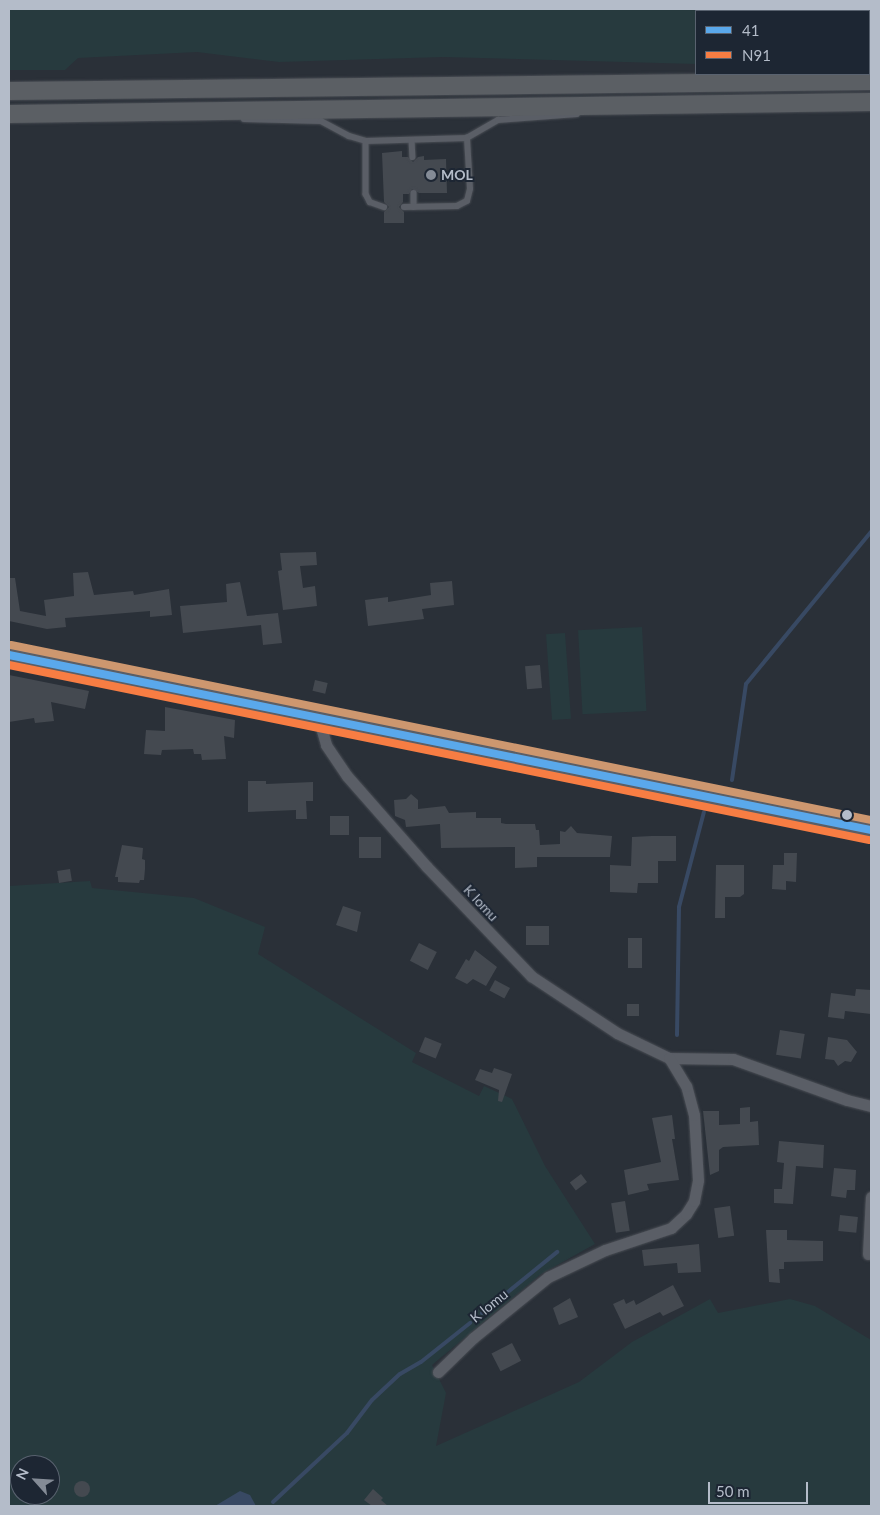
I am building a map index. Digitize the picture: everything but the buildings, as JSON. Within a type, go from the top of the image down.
[{"type":"highway","points":[[9,91],[871,80]]},
{"type":"highway","points":[[9,114],[871,102]]},
{"type":"street","points":[[9,655],[319,720],[871,830]]},
{"type":"street","name":"K lomu","points":[[319,720],[326,745],[347,776],[510,957],[531,976],[617,1033],[669,1058],[733,1059],[847,1100],[871,1106]]},
{"type":"street","name":"K lomu","points":[[438,1372],[473,1338],[548,1277],[605,1250],[671,1228],[686,1214],[694,1201],[698,1180],[694,1115],[686,1086],[669,1058]]},
{"type":"street","points":[[868,1254],[871,1197]]},
{"type":"lane","points":[[155,112],[264,120],[321,121],[349,136],[366,140],[412,140],[467,138],[492,123],[508,118],[557,117],[636,105]]},
{"type":"lane","points":[[404,207],[457,206],[467,201],[470,189],[467,138]]},
{"type":"lane","points":[[366,140],[366,194],[370,202],[384,207]]},
{"type":"lane","points":[[412,140],[413,157]]},
{"type":"lane","points":[[414,193],[414,207]]},
{"type":"green space","points":[[9,9],[871,9],[871,54],[870,10],[695,10],[695,64],[443,57],[279,62],[197,52],[78,58],[65,70],[9,70]]},
{"type":"green space","points":[[642,627],[646,711],[582,714],[578,630]]},
{"type":"green space","points":[[565,633],[571,719],[552,720],[546,634]]},
{"type":"green space","points":[[90,881],[92,888],[194,898],[265,927],[258,954],[416,1053],[412,1062],[479,1096],[484,1086],[512,1099],[545,1166],[595,1244],[541,1274],[432,1365],[446,1393],[436,1446],[579,1382],[632,1342],[710,1299],[718,1313],[790,1299],[815,1306],[871,1340],[871,1506],[9,1506],[9,886]]},
{"type":"water","points":[[240,1491],[250,1495],[256,1506],[215,1506]]},
{"type":"waterway","points":[[732,780],[746,684],[871,532]]},
{"type":"waterway","points":[[677,1035],[679,907],[704,812]]},
{"type":"waterway","points":[[482,1313],[557,1252]]},
{"type":"waterway","points":[[273,1502],[347,1433],[372,1400],[400,1374],[421,1362],[470,1323]]},
{"type":"transit line","points":[[11,645],[871,820]]},
{"type":"transit line","name":"41","points":[[9,655],[871,830]]},
{"type":"transit line","name":"N91","points":[[9,665],[869,840]]},
{"type":"place","name":"MOL","points":[[431,175]]}]
